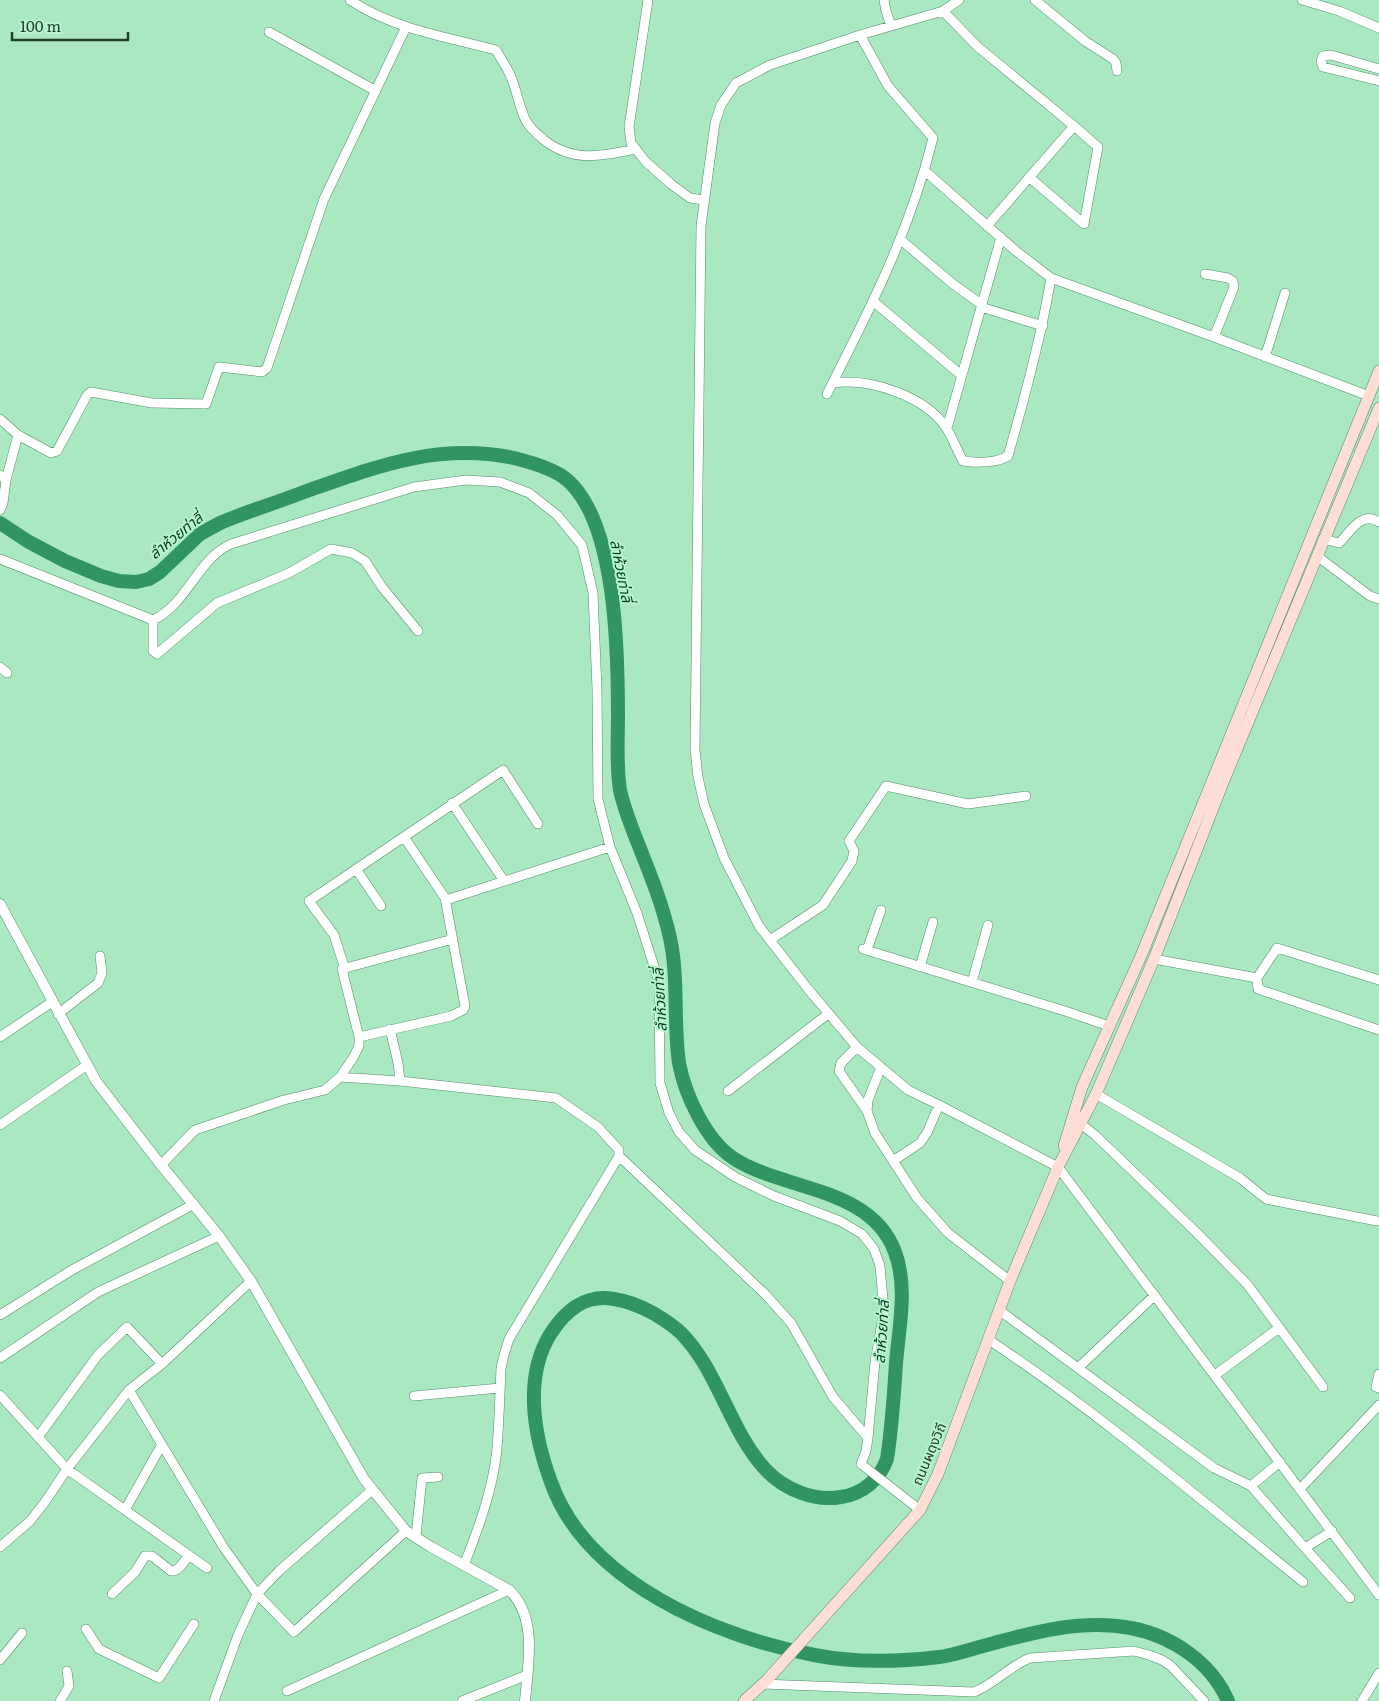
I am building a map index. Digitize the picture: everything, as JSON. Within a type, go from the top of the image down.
[{"type":"main road","points":[[1058,1167],[1082,1088],[1141,956],[1379,372]]},
{"type":"main road","points":[[1058,1167],[1096,1094],[1154,959],[1224,780],[1379,408]]},
{"type":"main road","name":"ถนนผดุงวิถี","points":[[744,1701],[764,1682],[824,1616],[916,1506],[947,1454],[1010,1281],[1058,1167]]},
{"type":"street","points":[[350,0],[406,27],[496,50],[511,76],[526,122],[538,136],[553,147],[567,154],[580,156],[609,155],[636,149]]},
{"type":"street","points":[[648,0],[630,127],[630,142],[646,162],[671,184],[690,198],[704,200]]},
{"type":"street","points":[[884,0],[891,26]]},
{"type":"street","points":[[959,0],[943,11],[860,35],[770,65],[736,83],[721,105],[715,123],[701,226],[695,750],[704,804],[724,858],[759,926],[828,1014],[857,1047],[908,1090],[1058,1167],[1379,1594]]},
{"type":"street","points":[[1035,0],[1085,41],[1114,58],[1117,71]]},
{"type":"street","points":[[1302,0],[1339,11],[1379,28]]},
{"type":"street","points":[[943,11],[978,46],[1098,147],[1084,224],[1029,177]]},
{"type":"street","points":[[0,419],[18,435],[51,453],[57,451],[87,395],[91,392],[152,402],[206,404],[219,367],[262,372],[267,368],[324,199],[406,27]]},
{"type":"street","points":[[269,32],[376,91]]},
{"type":"street","points":[[827,394],[874,302],[901,240],[925,171],[933,138],[888,86],[860,35]]},
{"type":"street","points":[[1379,69],[1331,55],[1323,56],[1321,61],[1323,67],[1379,81]]},
{"type":"street","points":[[987,226],[1074,126]]},
{"type":"street","points":[[925,171],[987,226],[1051,278],[1369,396]]},
{"type":"street","points":[[946,428],[1001,237]]},
{"type":"street","points":[[901,240],[981,305],[1043,326]]},
{"type":"street","points":[[1205,274],[1228,278],[1233,281],[1234,287],[1214,337]]},
{"type":"street","points":[[833,383],[876,385],[906,395],[933,413],[946,428],[963,461],[1003,459],[1008,456],[1043,326],[1051,278]]},
{"type":"street","points":[[1265,356],[1285,293]]},
{"type":"street","points":[[874,302],[961,375]]},
{"type":"street","points":[[2,507],[3,477],[18,435]]},
{"type":"street","points":[[0,560],[154,620],[175,604],[220,549],[414,487],[466,480],[500,482],[529,493],[557,515],[582,545],[593,594],[597,689],[598,799],[610,847],[637,913],[659,982],[660,1083],[669,1113],[679,1132],[695,1150],[735,1177],[774,1196],[840,1221],[862,1234],[874,1249],[880,1266],[884,1311],[866,1451],[860,1464],[916,1506]]},
{"type":"street","points":[[1323,539],[1339,543],[1354,525],[1361,521],[1371,519],[1379,522]]},
{"type":"street","points":[[154,620],[153,651],[157,654],[217,603],[290,573],[324,552],[334,549],[352,553],[364,561],[382,587],[418,631]]},
{"type":"street","points":[[1316,556],[1370,596],[1379,600]]},
{"type":"street","points":[[345,969],[334,935],[309,901],[503,770],[538,824]]},
{"type":"street","points":[[770,940],[823,905],[852,861],[854,851],[849,841],[886,786],[968,804],[1026,796]]},
{"type":"street","points":[[452,803],[504,881]]},
{"type":"street","points":[[359,1037],[450,1016],[463,1010],[466,1006],[446,900],[404,837]]},
{"type":"street","points":[[446,900],[610,847]]},
{"type":"street","points":[[356,869],[381,906]]},
{"type":"street","points":[[0,904],[96,1081],[219,1236],[251,1281],[372,1490],[406,1531],[509,1590],[518,1598],[526,1619],[529,1649],[526,1701]]},
{"type":"street","points":[[881,910],[865,950],[1066,1010],[1109,1026]]},
{"type":"street","points":[[920,967],[933,922]]},
{"type":"street","points":[[972,982],[988,925]]},
{"type":"street","points":[[161,1165],[195,1130],[284,1100],[325,1090],[340,1077],[359,1046],[359,1037],[342,969],[453,939]]},
{"type":"street","points":[[1379,980],[1277,948],[1257,978],[1258,989],[1379,1030]]},
{"type":"street","points":[[58,1014],[98,983],[102,973],[100,956]]},
{"type":"street","points":[[1154,959],[1257,978]]},
{"type":"street","points":[[0,1037],[52,1002]]},
{"type":"street","points":[[728,1091],[828,1014]]},
{"type":"street","points":[[390,1029],[400,1081]]},
{"type":"street","points":[[857,1047],[841,1064],[839,1071],[867,1111],[875,1133],[917,1198],[948,1233],[1010,1281]]},
{"type":"street","points":[[0,1124],[87,1065]]},
{"type":"street","points":[[867,1111],[868,1100],[881,1067]]},
{"type":"street","points":[[340,1077],[400,1081],[556,1098],[598,1127],[619,1150],[619,1156],[509,1339],[504,1355],[500,1388],[497,1450],[493,1475],[488,1498],[464,1564]]},
{"type":"street","points":[[1096,1094],[1240,1178],[1266,1199],[1377,1221]]},
{"type":"street","points":[[894,1162],[920,1143],[939,1105]]},
{"type":"street","points":[[1081,1124],[1247,1284],[1323,1388]]},
{"type":"street","points":[[619,1156],[766,1296],[791,1323],[833,1397],[868,1438]]},
{"type":"street","points":[[0,1315],[72,1270],[194,1204]]},
{"type":"street","points":[[0,1358],[98,1292],[219,1236]]},
{"type":"street","points":[[0,1546],[30,1521],[45,1502],[66,1469],[129,1390],[162,1364],[251,1281]]},
{"type":"street","points":[[1078,1368],[1155,1295]]},
{"type":"street","points":[[999,1310],[1214,1468],[1251,1486],[1350,1598]]},
{"type":"street","points":[[38,1437],[98,1355],[127,1327],[162,1364]]},
{"type":"street","points":[[1215,1374],[1279,1328]]},
{"type":"street","points":[[989,1340],[1091,1413],[1303,1582]]},
{"type":"street","points":[[1379,1374],[1376,1387],[1379,1388]]},
{"type":"street","points":[[414,1396],[500,1388]]},
{"type":"street","points":[[129,1390],[224,1548],[257,1594],[294,1632],[406,1531]]},
{"type":"street","points":[[0,1395],[66,1469],[207,1568]]},
{"type":"street","points":[[1300,1489],[1379,1404]]},
{"type":"street","points":[[125,1510],[161,1446]]},
{"type":"street","points":[[1251,1486],[1280,1462]]},
{"type":"street","points":[[416,1536],[422,1478],[438,1477]]},
{"type":"street","points":[[214,1701],[238,1635],[257,1594],[279,1570],[372,1490]]},
{"type":"street","points":[[1305,1548],[1332,1531]]},
{"type":"street","points":[[112,1594],[134,1572],[146,1556],[152,1556],[170,1571],[174,1571],[178,1570],[189,1555]]},
{"type":"street","points":[[287,1691],[509,1590]]},
{"type":"street","points":[[86,1629],[99,1649],[159,1678],[194,1624]]},
{"type":"street","points":[[0,1660],[22,1633]]},
{"type":"street","points":[[764,1682],[974,1692],[987,1686],[1017,1663],[1030,1658],[1134,1651],[1162,1660],[1171,1666],[1204,1701]]},
{"type":"street","points":[[60,1701],[69,1686],[67,1671]]},
{"type":"street","points":[[1362,1701],[1379,1673]]},
{"type":"street","points":[[462,1701],[527,1675]]},
{"type":"waterway","name":"ลำห้วยท่าลี่","points":[[0,523],[29,542],[65,561],[101,576],[119,581],[136,582],[149,579],[160,572],[200,534],[220,523],[381,466],[432,455],[486,454],[526,461],[545,467],[562,476],[580,495],[594,521],[604,552],[611,587],[615,623],[620,790],[628,818],[660,903],[670,938],[673,953],[677,1048],[686,1089],[698,1116],[714,1140],[733,1158],[753,1169],[846,1202],[867,1214],[883,1230],[895,1252],[899,1265],[902,1293],[893,1411],[887,1459],[880,1473],[863,1489],[849,1495],[831,1498],[820,1498],[800,1492],[782,1483],[766,1470],[743,1438],[715,1383],[694,1348],[671,1325],[653,1313],[629,1302],[604,1298],[585,1301],[577,1306],[563,1317],[551,1333],[542,1350],[534,1387],[534,1407],[540,1445],[551,1482],[568,1517],[593,1549],[624,1576],[659,1599],[697,1619],[776,1646],[829,1658],[876,1661],[908,1660],[951,1655],[1058,1628],[1094,1625],[1131,1628],[1161,1637],[1188,1653],[1211,1674],[1221,1687],[1228,1701]]}]
